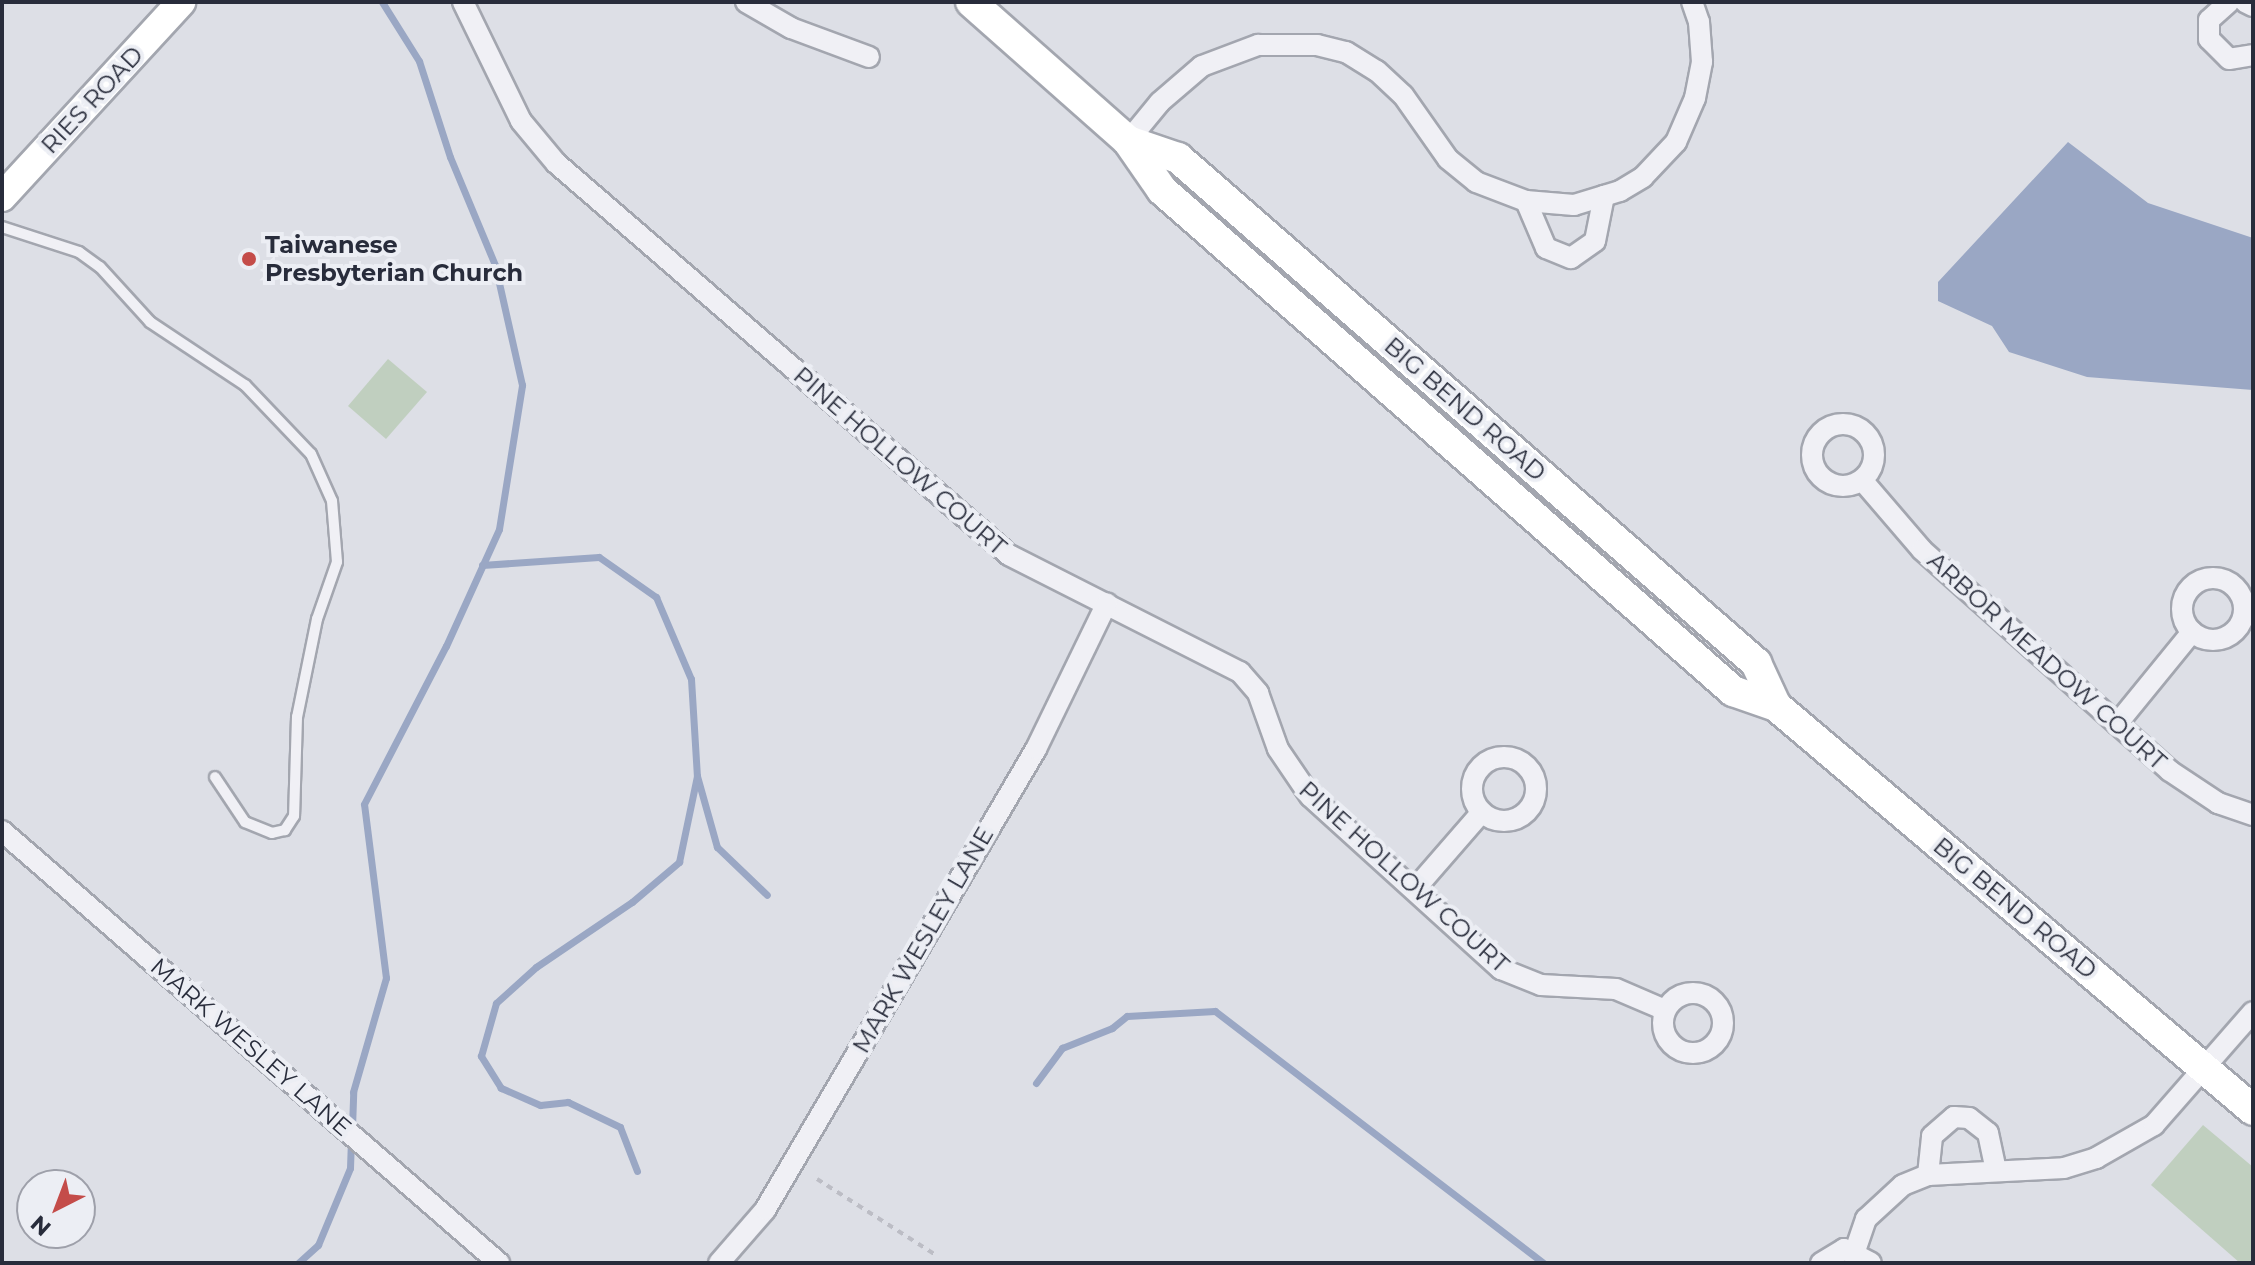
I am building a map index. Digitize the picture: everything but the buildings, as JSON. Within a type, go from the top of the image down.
[{"type":"main road","name":"BIG BEND ROAD","points":[[971,2],[1128,141],[1162,190],[1721,681],[1733,691],[1776,706],[2253,1110]]},
{"type":"street","name":"RIES ROAD","points":[[2,197],[181,2]]},
{"type":"street","name":"PINE HOLLOW COURT","points":[[463,2],[521,121],[556,163],[1009,555],[1240,672],[1258,693],[1278,749],[1310,796],[1519,980],[1616,989],[1665,1010]]},
{"type":"street","points":[[746,2],[769,18],[869,57]]},
{"type":"street","points":[[1128,141],[1174,87],[1202,66],[1258,45],[1317,45],[1346,52],[1377,71],[1403,95],[1448,159],[1476,182],[1526,201],[1574,205],[1604,196],[1643,177],[1676,142],[1695,98],[1702,62],[1699,22],[1692,2]]},
{"type":"street","points":[[2229,2],[2209,20],[2209,39],[2229,59],[2253,55]]},
{"type":"street","points":[[1526,201],[1546,248],[1571,258],[1595,241],[1604,196]]},
{"type":"street","name":"ARBOR MEADOW COURT","points":[[1862,480],[1922,550],[2189,786],[2253,815]]},
{"type":"street","name":"MARK WESLEY LANE","points":[[719,1263],[765,1210],[1060,704],[1107,603]]},
{"type":"street","points":[[2117,724],[2192,632]]},
{"type":"street","points":[[1415,889],[1482,812]]},
{"type":"street","name":"MARK WESLEY LANE","points":[[2,831],[499,1263]]},
{"type":"street","points":[[1821,1263],[1834,1251],[1863,1257],[1866,1219],[1881,1200],[1928,1175],[2064,1168],[2096,1158],[2154,1125],[2253,1012]]},
{"type":"street","points":[[1928,1175],[1932,1136],[1954,1117],[1969,1118],[1988,1133],[1996,1170]]},
{"type":"lane","points":[[2,227],[79,252],[100,267],[150,322],[245,385],[311,454],[332,501],[337,562],[317,619],[297,717],[294,816],[285,830],[272,833],[245,822],[215,777]]},
{"type":"path","points":[[817,1179],[936,1255]]},
{"type":"green space","points":[[388,359],[427,392],[386,439],[348,406]]},
{"type":"green space","points":[[2203,1125],[2253,1167],[2253,1263],[2240,1263],[2151,1185]]},
{"type":"water","points":[[2068,142],[2148,203],[2253,238],[2253,390],[2087,377],[2009,352],[1992,326],[1938,301],[1938,282]]},
{"type":"waterway","points":[[352,1128],[353,1092],[386,978],[364,804],[446,646],[499,529],[522,385],[495,265],[450,157],[419,61],[382,2]]},
{"type":"waterway","points":[[482,565],[599,557],[656,597],[691,679],[697,776],[717,847],[767,895]]},
{"type":"waterway","points":[[637,1171],[620,1127],[568,1102],[540,1105],[501,1088],[481,1056],[496,1003],[536,967],[632,902],[679,862],[697,776]]},
{"type":"waterway","points":[[1036,1083],[1062,1048],[1112,1028],[1127,1016],[1215,1011],[1543,1263]]},
{"type":"waterway","points":[[298,1263],[318,1245],[350,1168],[351,1141]]},
{"type":"place","name":"Taiwanese Presbyterian Church","points":[[249,259]]}]
